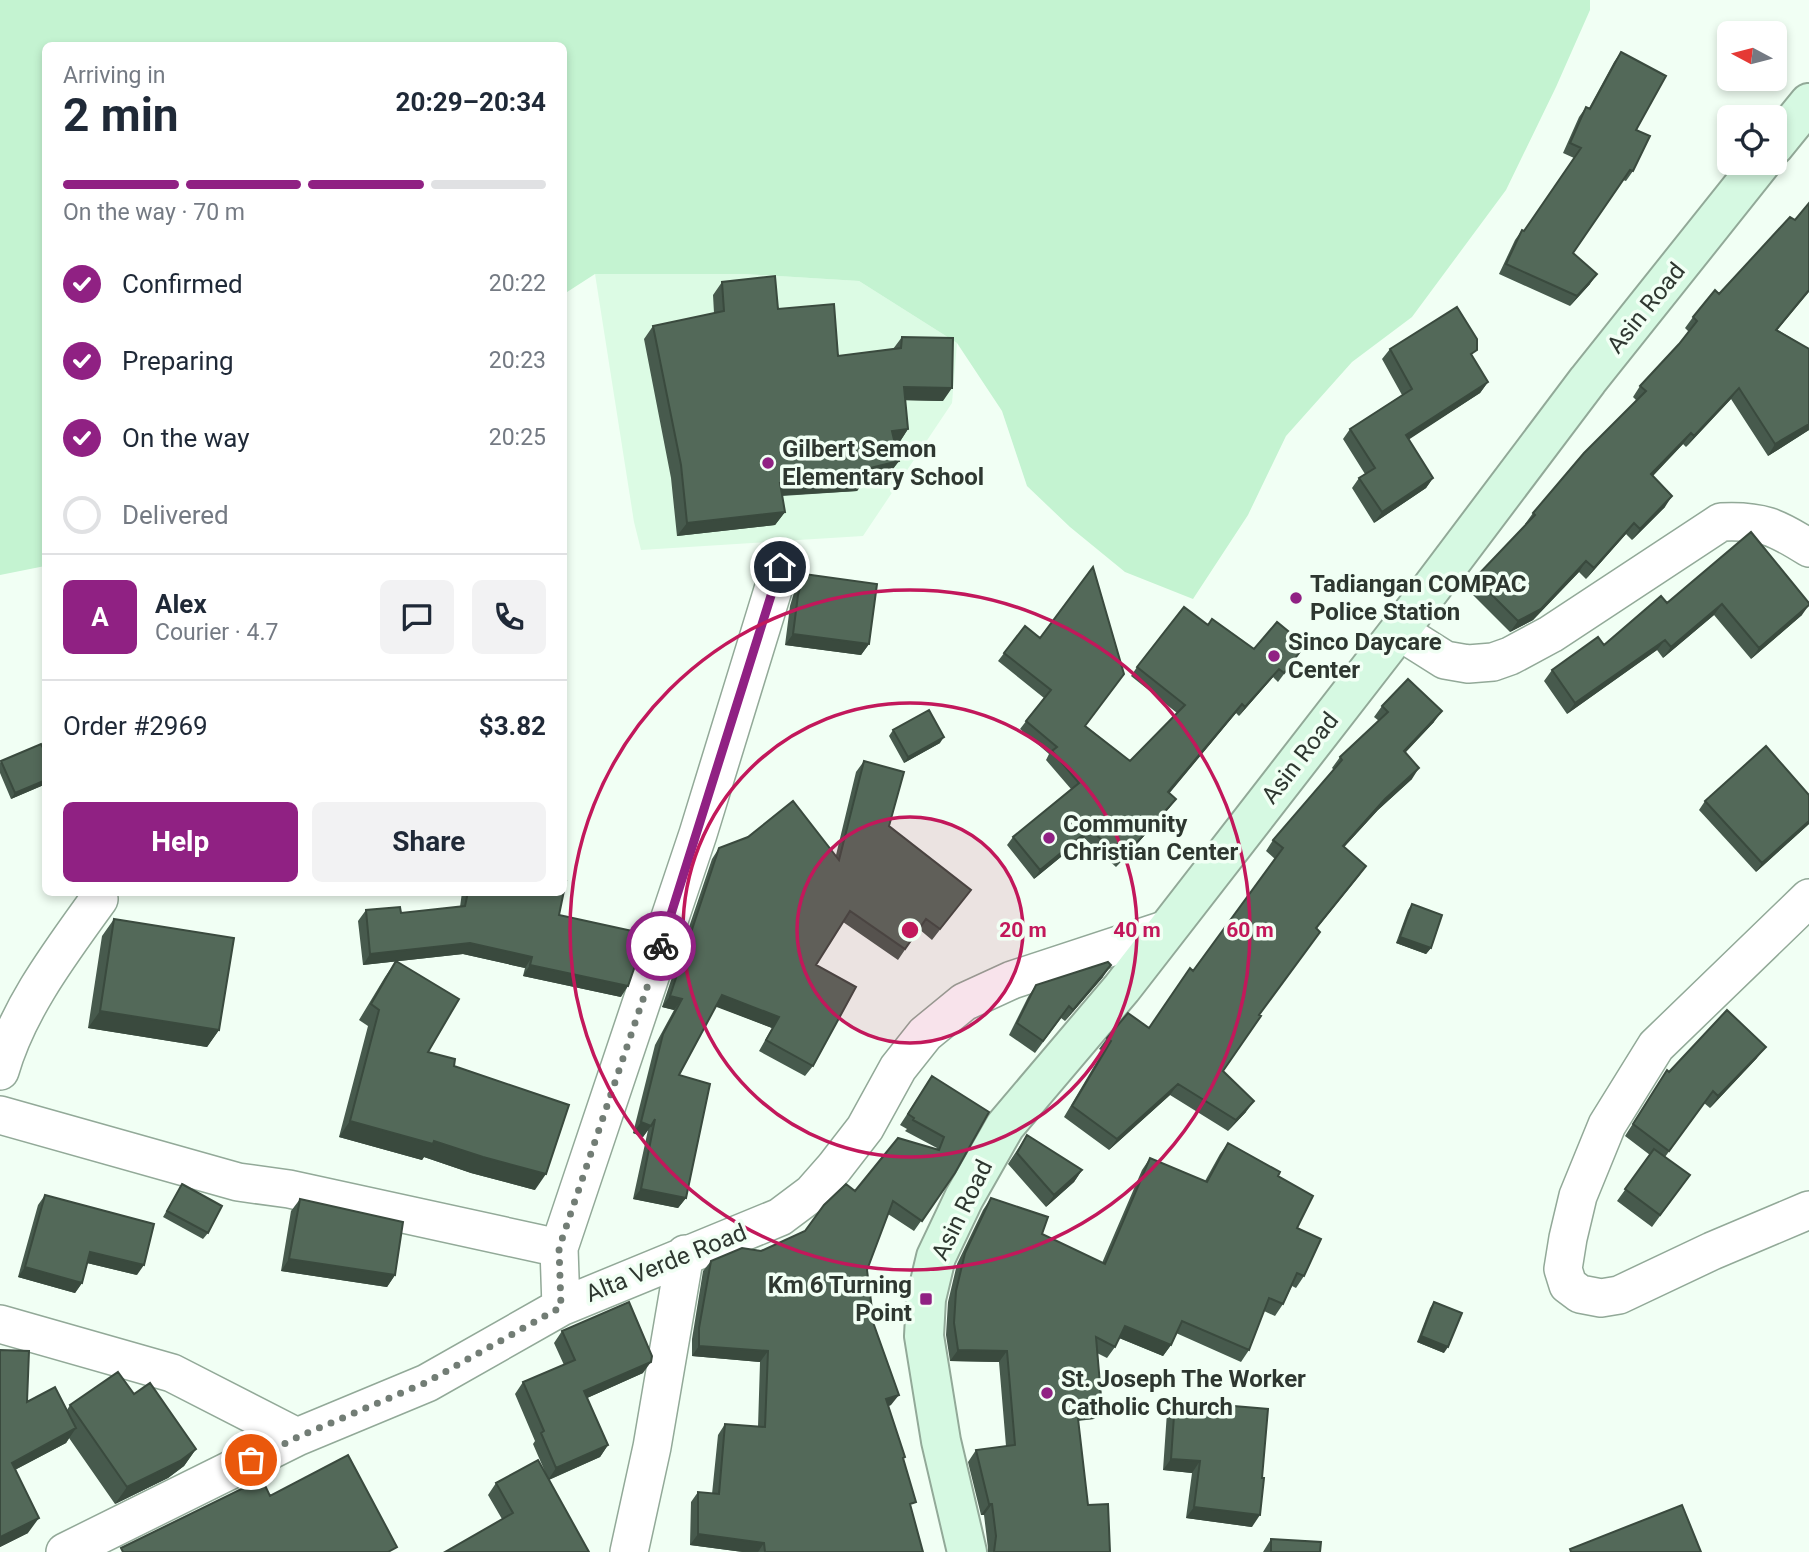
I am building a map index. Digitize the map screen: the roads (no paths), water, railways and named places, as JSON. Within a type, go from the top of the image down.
[{"type":"main road","points":[[1787,130],[1809,103]]},
{"type":"main road","name":"Asin Road","points":[[967,1552],[941,1441],[924,1336],[926,1299],[936,1256],[964,1198],[1005,1126],[1122,988],[1399,631],[1588,380],[1751,175]]},
{"type":"street","points":[[1399,631],[1445,660],[1468,664],[1493,662],[1551,634],[1721,522],[1747,521],[1780,530],[1809,548]]},
{"type":"street","points":[[561,1307],[559,1248],[698,834],[780,567]]},
{"type":"street","points":[[1809,898],[1656,1046],[1649,1056],[1607,1125],[1578,1196],[1563,1269],[1568,1285],[1580,1294],[1601,1298],[1619,1295],[1712,1251],[1809,1210]]},
{"type":"street","points":[[0,1071],[7,1047],[53,963],[99,899]]},
{"type":"street","name":"Alta Verde Road","points":[[65,1552],[298,1437],[427,1382],[561,1307],[780,1217],[812,1192],[865,1128],[898,1068],[925,1034],[964,1002],[1012,980],[1167,929]]},
{"type":"street","points":[[0,1115],[238,1182],[289,1189],[559,1248]]},
{"type":"street","points":[[629,1552],[652,1447],[685,1254]]},
{"type":"street","points":[[0,1324],[172,1373],[298,1437]]},
{"type":"place","name":"Gilbert Semon Elementary School","points":[[768,463]]},
{"type":"place","name":"Tadiangan COMPAC Police Station","points":[[1296,598]]},
{"type":"place","name":"Sinco Daycare Center","points":[[1274,656]]},
{"type":"place","name":"Community Christian Center","points":[[1049,838]]},
{"type":"place","name":"Km 6 Turning Point","points":[[926,1299]]},
{"type":"place","name":"St. Joseph The Worker Catholic Church","points":[[1047,1393]]}]
